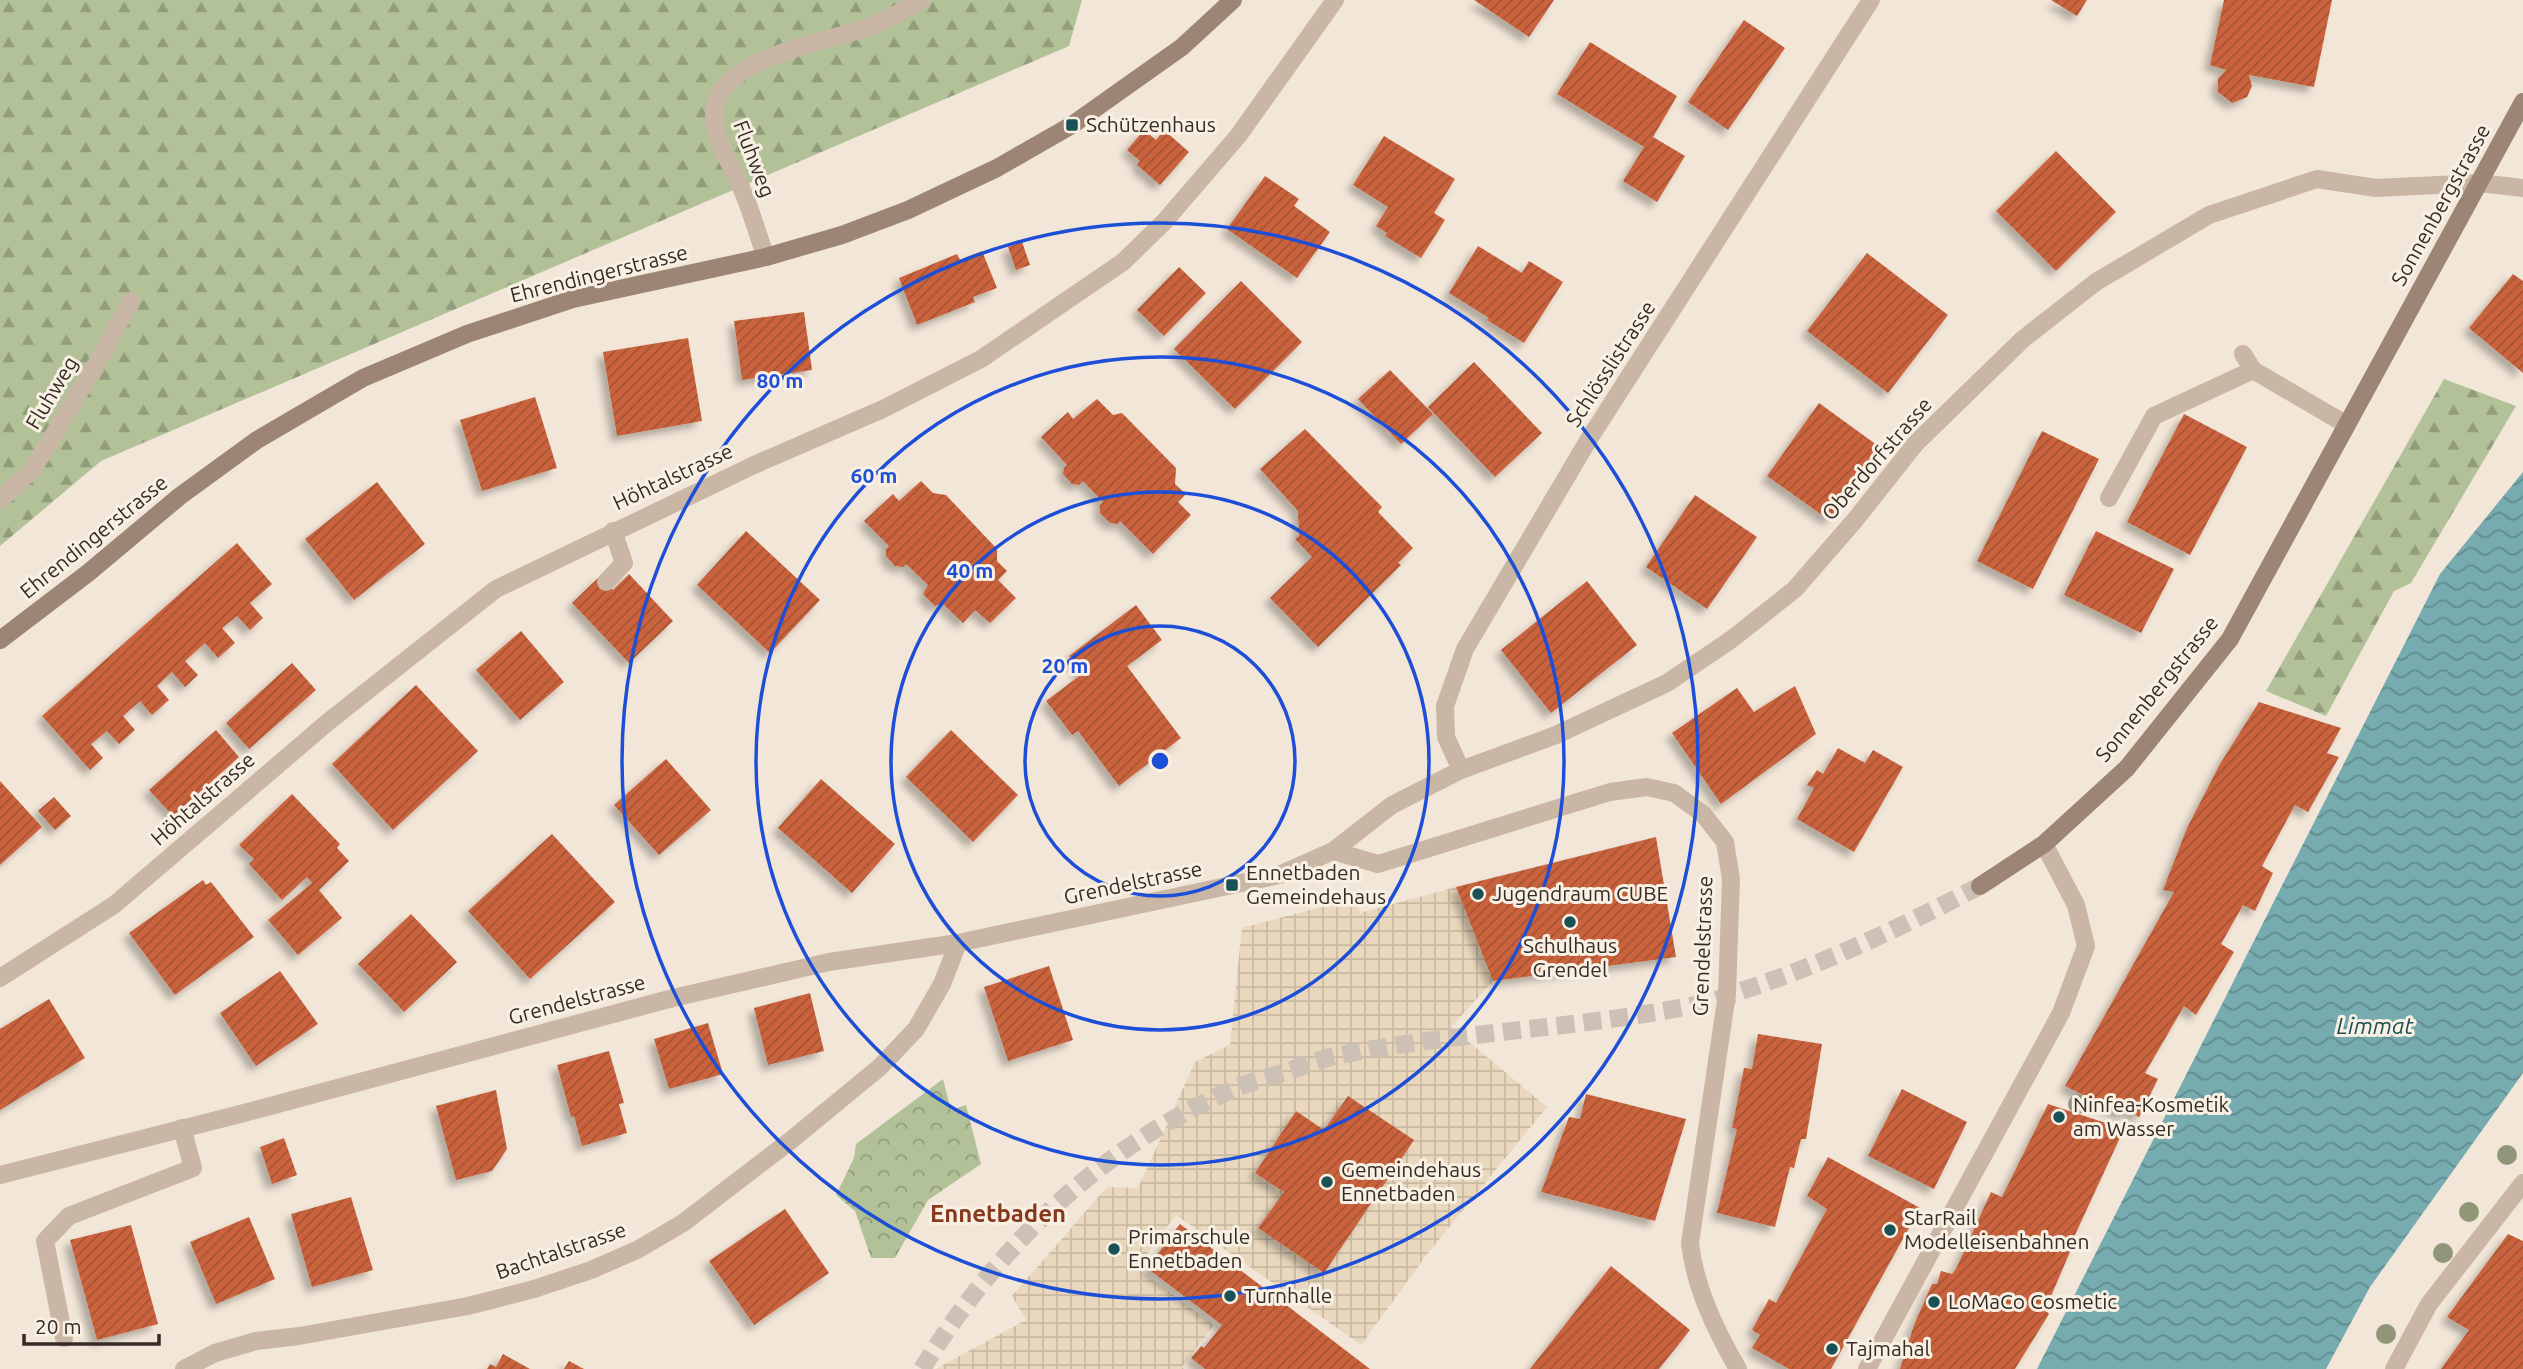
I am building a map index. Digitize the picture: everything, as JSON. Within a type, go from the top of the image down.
[{"type":"main road","name":"Ehrendingerstrasse","points":[[0,640],[88,573],[180,496],[257,440],[363,378],[467,334],[573,299],[766,257],[842,235],[908,210],[997,169],[1072,125],[1182,47],[1233,0]]},
{"type":"main road","name":"Sonnenbergstrasse","points":[[1980,886],[2044,844],[2127,768],[2230,639],[2523,102]]},
{"type":"street","name":"Fluhweg","points":[[766,257],[744,192],[721,142],[714,117],[718,94],[732,77],[763,60],[876,24],[922,0]]},
{"type":"street","name":"Höhtalstrasse","points":[[0,978],[114,905],[328,722],[496,589],[754,464],[883,409],[981,359],[1123,262],[1164,222],[1238,136],[1335,0]]},
{"type":"street","name":"Schlösslistrasse","points":[[1461,770],[1446,737],[1445,706],[1465,649],[1589,439],[1871,0]]},
{"type":"street","name":"Oberdorfstrasse","points":[[1333,851],[1392,805],[1461,770],[1556,735],[1667,683],[1732,639],[1795,589],[1855,520],[1916,443],[2023,339],[2096,282],[2209,215],[2317,179],[2376,188],[2479,183],[2523,188]]},
{"type":"street","name":"Fluhweg","points":[[0,500],[33,469],[131,301]]},
{"type":"street","points":[[2243,354],[2253,370],[2347,425]]},
{"type":"street","points":[[2109,498],[2154,416],[2253,370]]},
{"type":"street","points":[[606,582],[624,564],[613,531]]},
{"type":"street","name":"Grendelstrasse","points":[[0,1175],[673,998],[829,962],[958,943],[1279,875],[1333,851],[1378,864],[1610,792],[1647,788],[1674,793],[1703,814],[1725,842],[1731,879],[1727,994],[1690,1244],[1696,1275],[1714,1324],[1738,1369]]},
{"type":"street","points":[[1867,1369],[2061,1013],[2086,946],[2076,905],[2044,844]]},
{"type":"street","name":"Bachtalstrasse","points":[[184,1369],[215,1353],[256,1341],[468,1306],[534,1289],[591,1270],[637,1250],[683,1223],[790,1141],[880,1067],[916,1029],[942,984],[958,943]]},
{"type":"street","points":[[64,1338],[45,1241],[69,1216],[193,1168],[182,1128]]},
{"type":"street","points":[[2394,1369],[2429,1304],[2523,1183]]},
{"type":"green space","points":[[0,0],[1082,0],[1069,46],[101,461],[0,546]]},
{"type":"green space","points":[[2444,379],[2516,406],[2411,583],[2394,591],[2326,716],[2266,691]]},
{"type":"green space","points":[[943,1079],[951,1110],[966,1105],[981,1164],[928,1200],[895,1258],[871,1258],[855,1211],[836,1195],[854,1158],[856,1144]]},
{"type":"shaded area","points":[[1456,887],[1493,981],[1451,1027],[1547,1107],[1428,1253],[1361,1345],[1176,1215],[1137,1268],[1214,1325],[1182,1367],[1184,1369],[936,1369],[1026,1320],[1012,1296],[1107,1187],[1138,1188],[1195,1062],[1230,1045],[1242,928],[1355,898],[1360,913]],"holes":[[[1296,1112],[1324,1130],[1324,1272],[1259,1227],[1284,1192],[1255,1172]]]},
{"type":"water","name":"Limmat","points":[[2523,472],[2523,1073],[2370,1287],[2326,1369],[2037,1369],[2440,574]]},
{"type":"building","points":[[1474,0],[1554,0],[1529,37]]},
{"type":"building","points":[[2051,0],[2087,0],[2077,16]]},
{"type":"building","points":[[2224,0],[2332,0],[2314,87],[2249,75],[2252,86],[2247,97],[2232,103],[2218,92],[2218,79],[2226,70],[2210,65]]},
{"type":"building","points":[[1744,20],[1785,48],[1728,130],[1688,102]]},
{"type":"building","points":[[1590,42],[1677,96],[1653,137],[1685,156],[1657,202],[1623,181],[1644,147],[1557,94]]},
{"type":"building","points":[[1144,130],[1156,140],[1164,130],[1189,152],[1160,185],[1137,165],[1140,161],[1127,150]]},
{"type":"building","points":[[1384,136],[1455,179],[1434,213],[1445,220],[1421,258],[1385,236],[1387,233],[1376,226],[1388,207],[1353,185]]},
{"type":"building","points":[[2056,151],[2116,212],[2056,271],[1996,211]]},
{"type":"building","points":[[1265,176],[1299,199],[1294,206],[1330,232],[1297,278],[1227,229]]},
{"type":"building","points":[[1022,242],[1030,265],[1016,270],[1008,247]]},
{"type":"building","points":[[1478,246],[1522,273],[1529,261],[1563,282],[1524,343],[1449,293]]},
{"type":"building","points":[[982,251],[997,288],[973,297],[975,302],[917,325],[899,278],[957,254],[960,260]]},
{"type":"building","points":[[1867,253],[1948,315],[1888,393],[1807,331]]},
{"type":"building","points":[[1179,267],[1206,293],[1164,336],[1137,310]]},
{"type":"building","points":[[2513,274],[2523,281],[2523,373],[2469,328]]},
{"type":"building","points":[[1241,281],[1302,342],[1235,409],[1174,349]]},
{"type":"building","points":[[804,312],[812,370],[742,380],[734,321]]},
{"type":"building","points":[[688,338],[702,421],[617,436],[603,352]]},
{"type":"building","points":[[1474,362],[1542,433],[1495,477],[1428,407]]},
{"type":"building","points":[[1390,370],[1433,414],[1401,444],[1358,399]]},
{"type":"building","points":[[535,397],[557,468],[482,491],[460,420]]},
{"type":"building","points":[[1097,399],[1113,415],[1122,413],[1176,468],[1175,484],[1186,494],[1178,502],[1191,515],[1153,554],[1120,521],[1118,524],[1110,523],[1100,513],[1100,505],[1103,502],[1083,481],[1079,485],[1072,484],[1063,474],[1067,465],[1041,437],[1068,412],[1073,419]]},
{"type":"building","points":[[1819,403],[1881,448],[1829,520],[1767,476]]},
{"type":"building","points":[[2184,414],[2247,447],[2190,555],[2127,522]]},
{"type":"building","points":[[1305,429],[1382,507],[1378,512],[1413,548],[1398,563],[1401,565],[1318,647],[1270,598],[1312,557],[1295,539],[1299,536],[1298,511],[1260,469]]},
{"type":"building","points":[[2042,431],[2099,459],[2033,589],[1977,561]]},
{"type":"building","points":[[921,481],[933,493],[946,495],[997,549],[997,561],[1007,571],[998,580],[1016,598],[990,623],[975,610],[963,623],[942,603],[935,606],[923,594],[928,585],[906,564],[903,567],[895,566],[886,556],[889,546],[864,521],[893,494],[899,501]]},
{"type":"building","points":[[377,482],[425,544],[354,600],[305,539]]},
{"type":"building","points":[[1695,495],[1757,537],[1707,609],[1646,567]]},
{"type":"building","points":[[746,531],[820,600],[770,653],[697,585]]},
{"type":"building","points":[[2096,531],[2174,569],[2141,633],[2064,595]]},
{"type":"building","points":[[237,543],[272,584],[250,603],[263,618],[250,630],[237,616],[222,628],[235,643],[218,658],[205,643],[185,661],[198,675],[185,687],[172,672],[157,686],[169,700],[152,715],[140,701],[123,716],[135,730],[119,744],[107,731],[91,744],[103,758],[90,770],[42,716]]},
{"type":"building","points":[[629,574],[673,621],[629,663],[572,603],[600,576],[613,590]]},
{"type":"building","points":[[1587,581],[1637,645],[1551,713],[1501,650]]},
{"type":"building","points":[[1136,605],[1162,640],[1127,666],[1181,738],[1119,786],[1078,731],[1072,735],[1046,701],[1082,674],[1069,656]]},
{"type":"building","points":[[521,631],[564,682],[520,720],[476,670]]},
{"type":"building","points":[[292,663],[316,690],[249,749],[226,723]]},
{"type":"building","points":[[416,685],[478,751],[393,830],[332,764]]},
{"type":"building","points":[[1795,686],[1816,734],[1721,804],[1672,733],[1737,688],[1754,712]]},
{"type":"building","points":[[2259,702],[2341,728],[2327,753],[2339,757],[2308,812],[2295,805],[2262,866],[2273,873],[2255,911],[2243,905],[2221,944],[2234,952],[2196,1015],[2184,1006],[2145,1073],[2158,1079],[2139,1117],[2126,1110],[2123,1115],[2065,1086],[2174,892],[2163,890],[2187,828],[2220,764]]},
{"type":"building","points":[[216,730],[239,757],[173,816],[149,790]]},
{"type":"building","points":[[951,730],[1018,795],[973,842],[906,777]]},
{"type":"building","points":[[1838,748],[1865,763],[1873,750],[1903,767],[1854,852],[1797,819],[1814,788],[1807,785],[1817,770],[1823,774]]},
{"type":"building","points":[[666,759],[711,810],[659,855],[614,805]]},
{"type":"building","points":[[821,779],[895,844],[852,893],[778,828]]},
{"type":"building","points":[[0,781],[42,827],[0,865]]},
{"type":"building","points":[[292,794],[340,844],[337,848],[349,861],[319,890],[342,918],[298,955],[268,920],[312,883],[307,877],[282,900],[249,864],[254,859],[239,845]]},
{"type":"building","points":[[54,797],[71,816],[55,830],[38,811]]},
{"type":"building","points":[[552,834],[615,902],[530,979],[468,911]]},
{"type":"building","name":"Schulhaus Grendel","points":[[1656,837],[1676,957],[1493,981],[1456,887]]},
{"type":"building","points":[[203,880],[206,885],[211,882],[254,937],[175,995],[129,933]]},
{"type":"building","points":[[411,914],[457,962],[404,1012],[358,964]]},
{"type":"building","points":[[1049,966],[1073,1040],[1008,1061],[984,987]]},
{"type":"building","points":[[280,971],[318,1024],[256,1066],[220,1013]]},
{"type":"building","points":[[810,993],[824,1051],[768,1065],[754,1008]]},
{"type":"building","points":[[49,999],[85,1058],[0,1110],[0,1029]]},
{"type":"building","points":[[708,1023],[723,1074],[669,1089],[654,1039]]},
{"type":"building","points":[[1758,1034],[1822,1044],[1806,1139],[1801,1139],[1794,1168],[1790,1167],[1775,1227],[1717,1213],[1737,1129],[1732,1128],[1744,1068],[1752,1069]]},
{"type":"building","points":[[609,1051],[624,1103],[619,1104],[627,1133],[582,1146],[557,1065]]},
{"type":"building","points":[[1902,1089],[1967,1122],[1934,1189],[1868,1156]]},
{"type":"building","points":[[496,1090],[507,1149],[492,1171],[456,1180],[436,1106]]},
{"type":"building","points":[[1586,1094],[1686,1119],[1655,1221],[1541,1192],[1569,1117],[1580,1119]]},
{"type":"building","name":"Gemeindehaus Ennetbaden","points":[[1348,1096],[1414,1140],[1324,1273],[1258,1228],[1284,1192],[1255,1173],[1296,1111],[1324,1130]]},
{"type":"building","points":[[2048,1104],[2124,1129],[2074,1237],[2076,1238],[2045,1310],[2049,1314],[2015,1369],[1900,1369],[1914,1325],[1932,1284],[1937,1284],[1941,1271],[1952,1274],[1956,1269],[1991,1192],[2002,1197]]},
{"type":"building","points":[[284,1138],[297,1175],[272,1184],[260,1147]]},
{"type":"building","points":[[1828,1157],[1920,1208],[1831,1369],[1789,1369],[1752,1348],[1760,1335],[1752,1330],[1769,1299],[1776,1303],[1827,1209],[1807,1196]]},
{"type":"building","points":[[351,1197],[373,1270],[312,1287],[291,1214]]},
{"type":"building","points":[[785,1209],[829,1273],[754,1325],[709,1261]]},
{"type":"building","points":[[249,1217],[275,1279],[216,1304],[190,1242]]},
{"type":"building","name":"Turnhalle","points":[[1180,1224],[1370,1369],[1205,1369],[1191,1358],[1201,1346],[1204,1348],[1222,1325],[1147,1268]]},
{"type":"building","points":[[131,1225],[158,1324],[97,1340],[70,1240]]},
{"type":"building","points":[[2508,1234],[2523,1241],[2523,1369],[2441,1369],[2469,1330],[2447,1317]]},
{"type":"building","points":[[1611,1266],[1690,1330],[1659,1369],[1530,1369]]},
{"type":"building","points":[[503,1354],[530,1369],[487,1369],[490,1364],[496,1367]]},
{"type":"building","points":[[569,1361],[584,1369],[564,1369]]},
{"type":"tunnel","points":[[922,1369],[983,1283],[1055,1206],[1096,1171],[1139,1140],[1184,1113],[1238,1087],[1335,1056],[1425,1041],[1606,1020],[1710,1002],[1783,977],[1840,953],[1980,886]]},
{"type":"place","name":"Schützenhaus","points":[[1072,125]]},
{"type":"place","name":"Ennetbaden Gemeindehaus","points":[[1232,885]]},
{"type":"place","name":"Jugendraum CUBE","points":[[1478,894]]},
{"type":"place","name":"Schulhaus Grendel","points":[[1570,922]]},
{"type":"place","name":"Ninfea-Kosmetik am Wasser","points":[[2059,1117]]},
{"type":"place","name":"Gemeindehaus Ennetbaden","points":[[1327,1182]]},
{"type":"place","name":"StarRail Modelleisenbahnen","points":[[1890,1230]]},
{"type":"place","name":"Primarschule Ennetbaden","points":[[1114,1249]]},
{"type":"place","name":"Turnhalle","points":[[1230,1296]]},
{"type":"place","name":"LoMaCo Cosmetic","points":[[1934,1302]]},
{"type":"place","name":"Tajmahal","points":[[1832,1349]]},
{"type":"district","name":"Ennetbaden","points":[[998,1214]]}]
